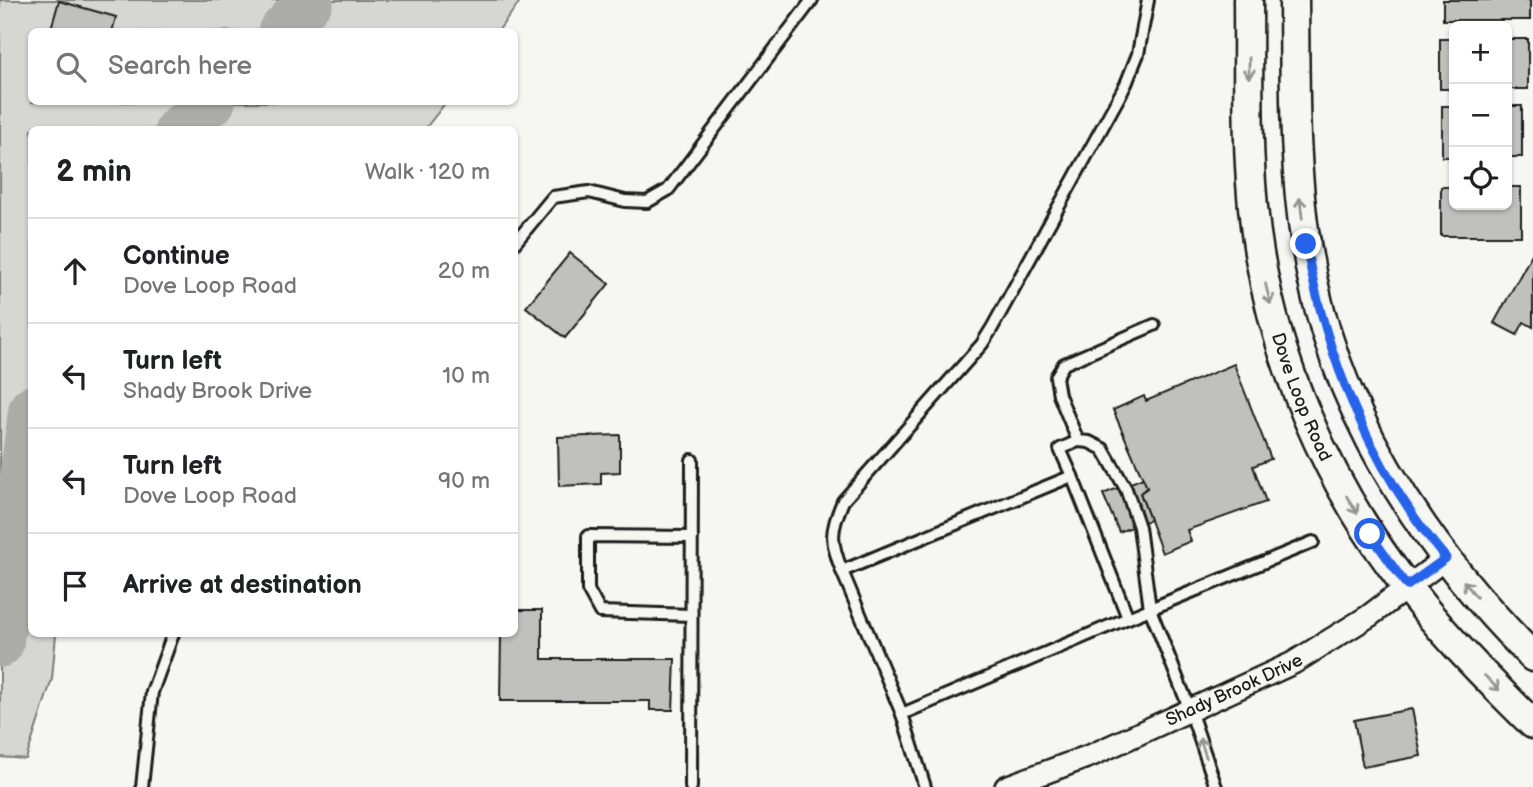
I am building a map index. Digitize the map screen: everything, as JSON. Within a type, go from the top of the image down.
[{"type":"main road","name":"Dove Loop Road","points":[[1248,0],[1249,145],[1259,251],[1274,319],[1305,410],[1348,499],[1392,568],[1448,637],[1533,724]]},
{"type":"main road","points":[[1294,0],[1300,195],[1306,244],[1318,305],[1349,393],[1373,446],[1410,510],[1485,606],[1533,657]]},
{"type":"street","name":"Shady Brook Drive","points":[[1008,787],[1092,755],[1293,663],[1369,615],[1446,558]]},
{"type":"lane","points":[[518,239],[553,197],[589,192],[625,201],[648,202],[668,190],[812,0]]},
{"type":"lane","points":[[925,787],[902,714],[834,551],[832,526],[843,501],[982,344],[992,328],[1126,84],[1138,54],[1148,0]]},
{"type":"lane","points":[[1078,441],[1059,395],[1056,377],[1064,364],[1154,325]]},
{"type":"lane","points":[[1128,618],[1060,449],[1078,441],[1089,442],[1103,449],[1126,489],[1139,527],[1150,609],[1191,710],[1216,787]]},
{"type":"lane","points":[[691,787],[692,460]]},
{"type":"lane","points":[[842,571],[1072,476]]},
{"type":"lane","points":[[691,615],[600,612],[588,590],[588,536],[692,537]]},
{"type":"lane","points":[[902,714],[1313,541]]},
{"type":"lane","points":[[142,787],[152,692],[172,637]]},
{"type":"shaded area","points":[[0,0],[521,0],[500,28],[28,28],[28,105],[444,105],[427,126],[28,126],[28,637],[56,637],[52,679],[26,759],[0,757]]},
{"type":"building","points":[[1443,0],[1530,0],[1530,20],[1443,20]]},
{"type":"building","points":[[59,1],[116,17],[113,28],[51,28]]},
{"type":"building","points":[[1440,39],[1449,39],[1449,89],[1440,89]]},
{"type":"building","points":[[1512,39],[1528,39],[1528,89],[1512,89]]},
{"type":"building","points":[[1442,106],[1449,106],[1449,157],[1442,157]]},
{"type":"building","points":[[1512,106],[1522,106],[1522,157],[1512,157]]},
{"type":"building","points":[[1441,187],[1449,187],[1449,210],[1512,210],[1512,187],[1521,187],[1521,236],[1441,236]]},
{"type":"building","points":[[1533,252],[1533,327],[1524,322],[1517,335],[1494,323]]},
{"type":"building","points":[[570,253],[609,284],[565,338],[526,307]]},
{"type":"building","points":[[1234,364],[1271,459],[1253,466],[1266,502],[1187,530],[1191,541],[1162,553],[1140,493],[1147,488],[1113,410],[1144,396],[1146,401]]},
{"type":"building","points":[[620,435],[620,472],[601,473],[601,484],[559,486],[558,437]]},
{"type":"building","points":[[1143,478],[1147,488],[1140,493],[1150,520],[1119,532],[1103,494]]},
{"type":"building","points":[[518,610],[542,610],[542,659],[675,659],[673,710],[650,710],[650,701],[500,701],[501,637],[518,637]]},
{"type":"building","points":[[1412,709],[1421,756],[1363,767],[1354,720]]},
{"type":"waterway","points":[[285,28],[310,0]]},
{"type":"waterway","points":[[183,126],[208,105]]},
{"type":"waterway","points":[[0,644],[28,438]]},
{"type":"route","points":[[1306,244],[1318,305],[1349,393],[1389,476],[1432,542],[1446,558],[1407,586],[1370,534]]}]
